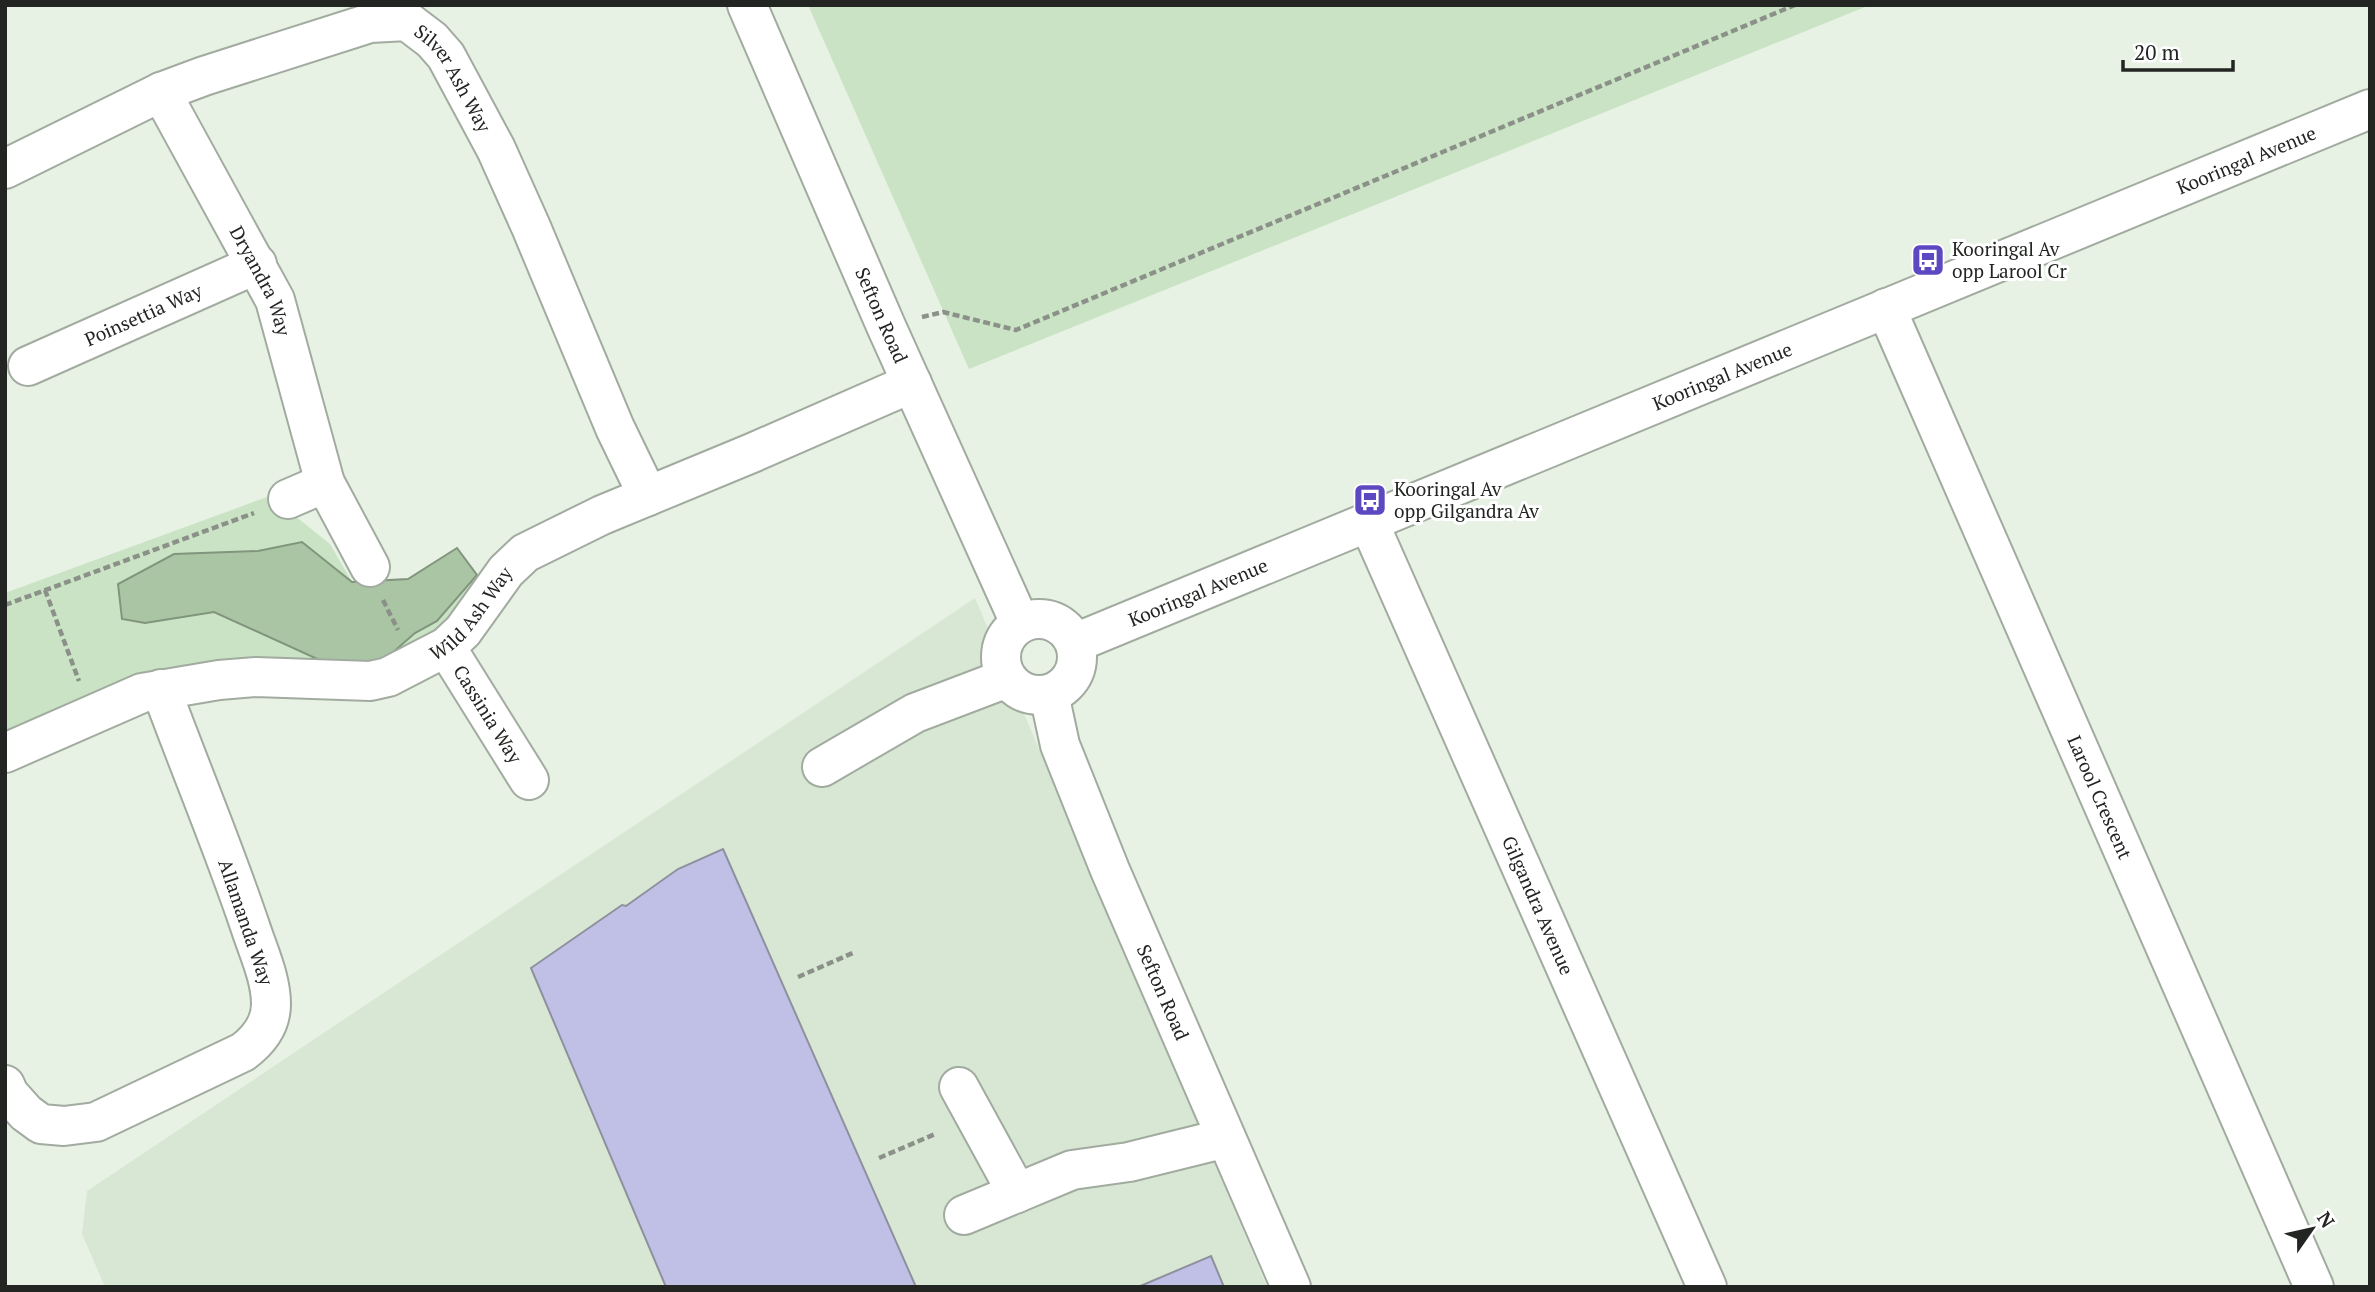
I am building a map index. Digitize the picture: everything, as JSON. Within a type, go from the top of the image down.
[{"type":"street","name":"Sefton Road","points":[[747,5],[886,326],[1020,623]]},
{"type":"street","name":"Silver Ash Way","points":[[5,169],[161,92],[254,59],[408,13],[446,56],[496,149],[615,428],[648,496]]},
{"type":"street","name":"Dryandra Way","points":[[161,92],[275,300],[325,483],[370,567]]},
{"type":"street","name":"Kooringal Avenue","points":[[1075,643],[2370,108]]},
{"type":"street","name":"Poinsettia Way","points":[[29,366],[257,264]]},
{"type":"street","name":"Larool Crescent","points":[[1886,308],[2314,1287]]},
{"type":"street","name":"Wild Ash Way","points":[[5,753],[142,692],[257,677],[370,681],[388,677],[446,647],[463,631],[506,571],[525,553],[602,515],[912,383]]},
{"type":"street","points":[[288,499],[325,483]]},
{"type":"street","name":"Gilgandra Avenue","points":[[1369,523],[1707,1287]]},
{"type":"street","points":[[1036,619],[1052,621],[1066,630],[1075,643],[1078,659],[1074,675],[1063,687],[1049,694],[1033,695],[1018,690],[1007,678],[1001,664],[1002,648],[1008,634],[1020,623],[1036,619]]},
{"type":"street","name":"Cassinia Way","points":[[446,647],[529,780]]},
{"type":"street","points":[[822,767],[915,713],[1007,678]]},
{"type":"street","name":"Allamanda Way","points":[[5,1085],[9,1094],[26,1113],[41,1124],[64,1126],[96,1122],[243,1052],[256,1043],[266,1029],[271,1006],[269,986],[236,885],[161,689]]},
{"type":"street","name":"Sefton Road","points":[[1049,694],[1060,745],[1105,858],[1291,1287]]},
{"type":"street","points":[[959,1087],[1017,1193]]},
{"type":"street","points":[[964,1215],[1072,1170],[1129,1162],[1226,1139]]},
{"type":"path","points":[[886,326],[943,312],[1016,330],[1795,5]]},
{"type":"path","points":[[5,605],[199,535],[288,499]]},
{"type":"path","points":[[45,590],[69,649],[90,714]]},
{"type":"path","points":[[799,977],[855,952]]},
{"type":"path","points":[[879,1158],[935,1134]]},
{"type":"shaded area","points":[[808,5],[1870,5],[969,369]]},
{"type":"shaded area","points":[[270,496],[330,544],[352,582],[408,579],[457,548],[486,586],[435,640],[377,667],[326,668],[5,741],[5,593]]},
{"type":"shaded area","points":[[302,542],[352,582],[408,579],[457,548],[477,575],[437,621],[415,633],[383,661],[326,663],[214,612],[145,623],[122,619],[118,584],[174,554],[258,551]]},
{"type":"shaded area","points":[[975,598],[1267,1287],[105,1287],[82,1234],[87,1191]]},
{"type":"building","points":[[723,849],[916,1287],[666,1287],[531,968],[678,869]]},
{"type":"building","points":[[1211,1256],[1224,1287],[1138,1287]]},
{"type":"place","name":"Kooringal Av opp Larool Cr","points":[[1928,260]]},
{"type":"place","name":"Kooringal Av opp Gilgandra Av","points":[[1370,500]]}]
